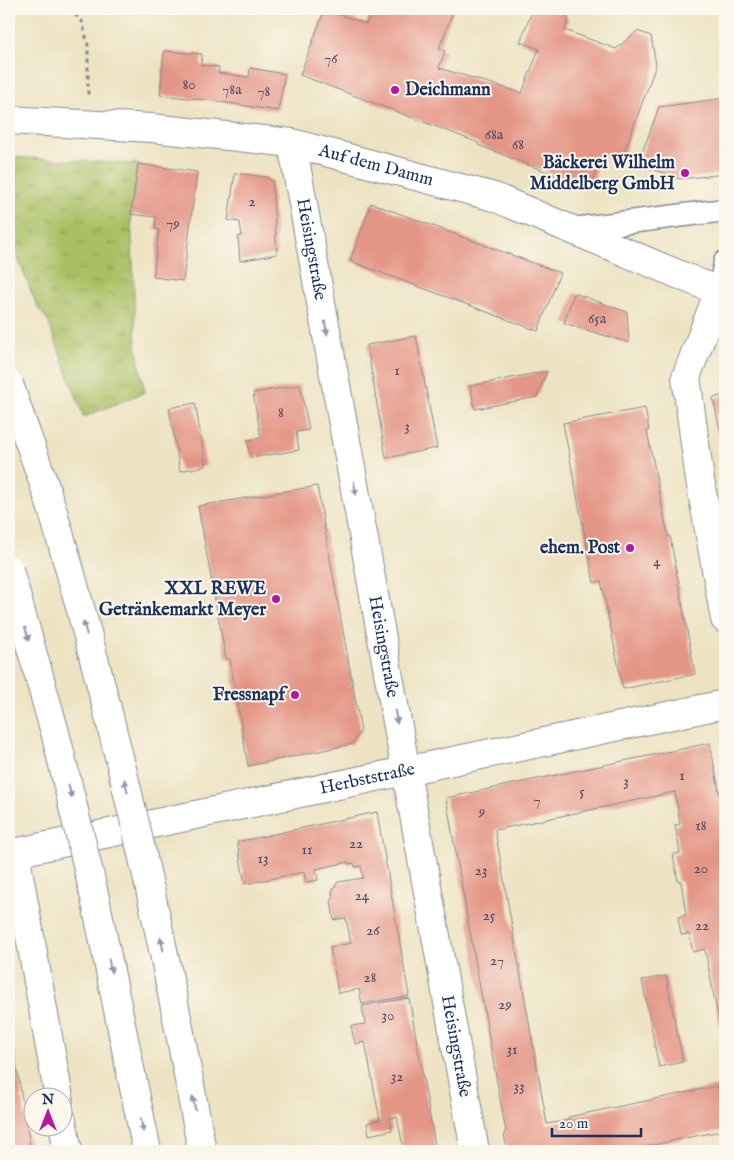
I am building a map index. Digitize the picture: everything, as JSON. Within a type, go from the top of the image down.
[{"type":"main road","name":"Auf dem Damm","points":[[9,120],[152,128],[292,143],[494,197],[722,293]]},
{"type":"main road","name":"Heisingstraße","points":[[292,143],[475,1151]]},
{"type":"main road","points":[[722,293],[686,377],[700,480],[725,619]]},
{"type":"main road","points":[[9,384],[52,511],[112,727],[150,887],[202,1151]]},
{"type":"main road","points":[[9,570],[56,736],[93,888],[147,1151]]},
{"type":"main road","name":"Herbststraße","points":[[12,853],[725,704]]},
{"type":"main road","points":[[12,853],[56,1088]]},
{"type":"main road","points":[[65,1138],[68,1151]]},
{"type":"street","points":[[573,230],[725,210]]},
{"type":"street","points":[[722,293],[725,262]]},
{"type":"path","points":[[70,9],[82,21],[88,45],[88,90],[85,124]]},
{"type":"green space","points":[[9,157],[138,164],[131,214],[136,345],[145,392],[84,417],[48,321],[37,306],[9,236]]},
{"type":"building","points":[[325,9],[366,24],[372,9],[454,9],[439,49],[445,51],[439,68],[522,93],[539,49],[520,42],[533,9],[565,9],[568,20],[565,30],[616,49],[637,31],[651,36],[656,65],[621,161],[603,154],[590,189],[478,145],[479,143],[300,75]]},
{"type":"building","points":[[164,51],[202,54],[201,65],[219,67],[218,73],[249,77],[250,68],[285,74],[278,111],[160,95]]},
{"type":"building","points":[[725,98],[725,174],[680,179],[638,164],[659,107]]},
{"type":"building","points":[[138,164],[197,172],[183,281],[153,277],[159,230],[155,229],[156,217],[131,214]]},
{"type":"building","points":[[235,173],[266,177],[272,181],[277,254],[240,261],[238,237],[242,236],[240,222],[228,220]]},
{"type":"building","points":[[371,203],[560,273],[538,331],[350,261]]},
{"type":"building","points":[[574,293],[627,312],[629,343],[564,323]]},
{"type":"building","points":[[416,336],[437,448],[386,458],[367,345]]},
{"type":"building","points":[[547,371],[537,397],[475,409],[470,386]]},
{"type":"building","points":[[300,385],[309,430],[296,432],[299,450],[251,458],[247,440],[261,438],[253,393]]},
{"type":"building","points":[[725,395],[725,448],[724,448],[713,398]]},
{"type":"building","points":[[195,403],[206,466],[180,471],[169,408]]},
{"type":"building","name":"ehem. Post","points":[[645,408],[649,430],[647,431],[668,536],[670,536],[695,674],[623,689],[601,581],[594,583],[563,423]]},
{"type":"building","points":[[317,486],[361,731],[352,744],[248,766],[230,659],[226,659],[198,506]]},
{"type":"building","points":[[710,743],[725,824],[725,1054],[705,949],[693,952],[689,934],[681,935],[678,917],[686,915],[681,881],[678,881],[673,854],[680,853],[675,825],[680,824],[675,792],[495,830],[547,1124],[569,1120],[568,1117],[725,1086],[725,1130],[623,1151],[507,1151],[504,1133],[506,1132],[446,798]]},
{"type":"building","points":[[377,812],[409,996],[362,1004],[359,989],[338,993],[330,947],[351,943],[346,918],[334,920],[331,900],[333,899],[332,891],[338,882],[363,878],[361,866],[355,867],[354,863],[348,864],[348,862],[316,869],[318,880],[306,882],[304,872],[245,884],[237,842]]},
{"type":"building","points":[[666,976],[683,1062],[659,1067],[642,980]]},
{"type":"building","points":[[409,998],[436,1151],[404,1151],[397,1117],[390,1118],[392,1130],[369,1135],[367,1123],[380,1120],[365,1042],[355,1044],[351,1026],[365,1024],[362,1006]]},
{"type":"building","points":[[10,1027],[22,1098],[22,1138],[29,1138],[31,1151],[9,1151]]},
{"type":"place","name":"Deichmann","points":[[395,90]]},
{"type":"place","name":"Bäckerei Wilhelm Middelberg GmbH","points":[[685,173]]},
{"type":"place","name":"ehem. Post","points":[[630,548]]},
{"type":"place","name":"XXL REWE Getränkemarkt Meyer","points":[[276,599]]},
{"type":"place","name":"Fressnapf","points":[[295,695]]}]
